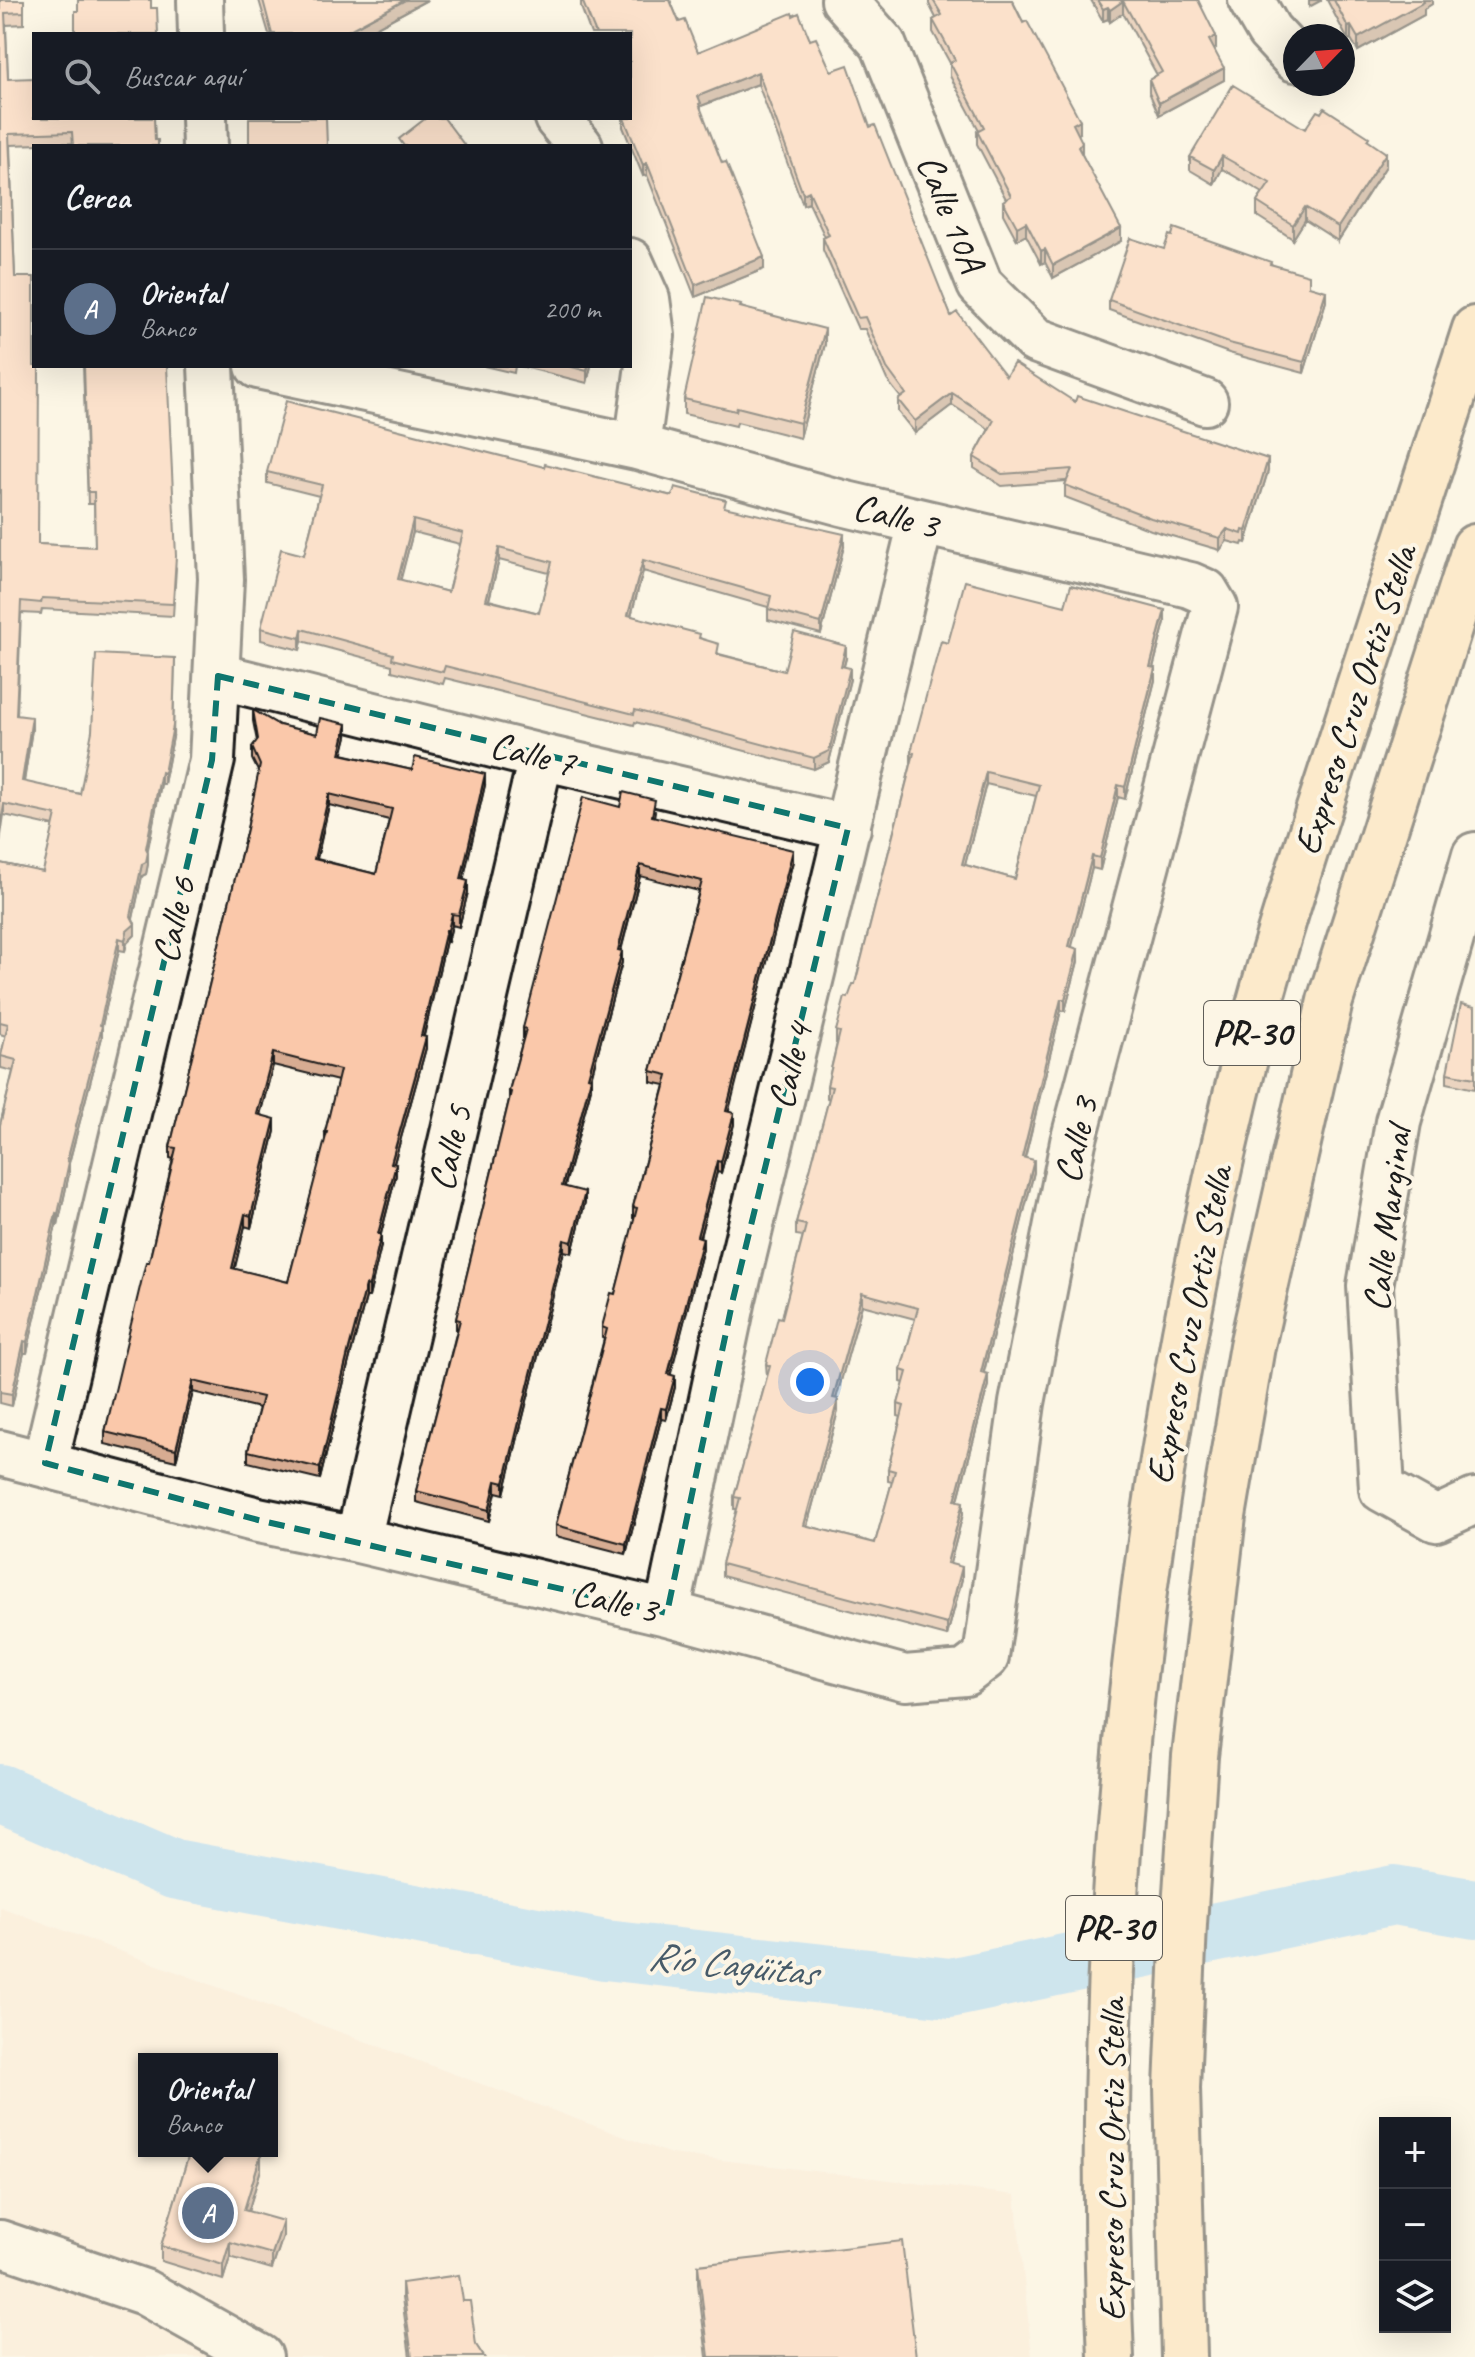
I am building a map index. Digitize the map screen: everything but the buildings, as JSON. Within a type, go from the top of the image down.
[{"type":"highway","name":"Expreso Cruz Ortiz Stella","points":[[1111,2357],[1108,2097],[1113,1935],[1125,1760],[1155,1497],[1178,1363],[1211,1200],[1241,1077],[1304,856],[1475,329]]},
{"type":"highway","name":"Expreso Cruz Ortiz Stella","points":[[1184,2357],[1177,2088],[1195,1756],[1223,1516],[1252,1346],[1330,1001],[1475,547]]},
{"type":"street","points":[[200,0],[201,32]]},
{"type":"street","name":"Calle 10A","points":[[845,0],[883,44],[980,285],[1035,340],[1205,402]]},
{"type":"street","points":[[1251,0],[1269,31],[1283,46]]},
{"type":"street","points":[[204,120],[205,144]]},
{"type":"street","points":[[559,120],[578,144]]},
{"type":"street","points":[[632,265],[647,299],[652,336],[637,447]]},
{"type":"street","name":"Calle 6","points":[[45,1463],[212,760],[221,579],[211,368]]},
{"type":"street","name":"Calle 3","points":[[0,1453],[258,1520],[358,1540],[667,1613],[905,1678],[965,1673],[986,1657],[1022,1403],[1073,1142],[1215,607],[1206,592],[1190,585],[921,522],[637,447],[267,368]]},
{"type":"street","name":"Calle 4","points":[[667,1613],[733,1299],[921,522]]},
{"type":"street","name":"Calle 7","points":[[218,676],[541,757],[848,828]]},
{"type":"street","name":"Calle 5","points":[[358,1540],[541,757]]},
{"type":"street","name":"Calle Marginal","points":[[1475,855],[1398,1122],[1370,1286],[1382,1489],[1436,1519],[1475,1501]]},
{"type":"street","points":[[0,2243],[144,2292],[260,2357]]},
{"type":"highlighted area","points":[[218,676],[848,828],[733,1299],[667,1613],[258,1520],[45,1463],[212,760]]},
{"type":"shaded area","points":[[0,1907],[671,2154],[1015,2195],[1032,2357],[0,2357]]},
{"type":"waterway","name":"Río Cagüitas","points":[[0,1794],[174,1869],[605,1950],[950,1988],[1394,1895],[1475,1909]]},
{"type":"place","name":"Oriental","points":[[208,2213]]}]
